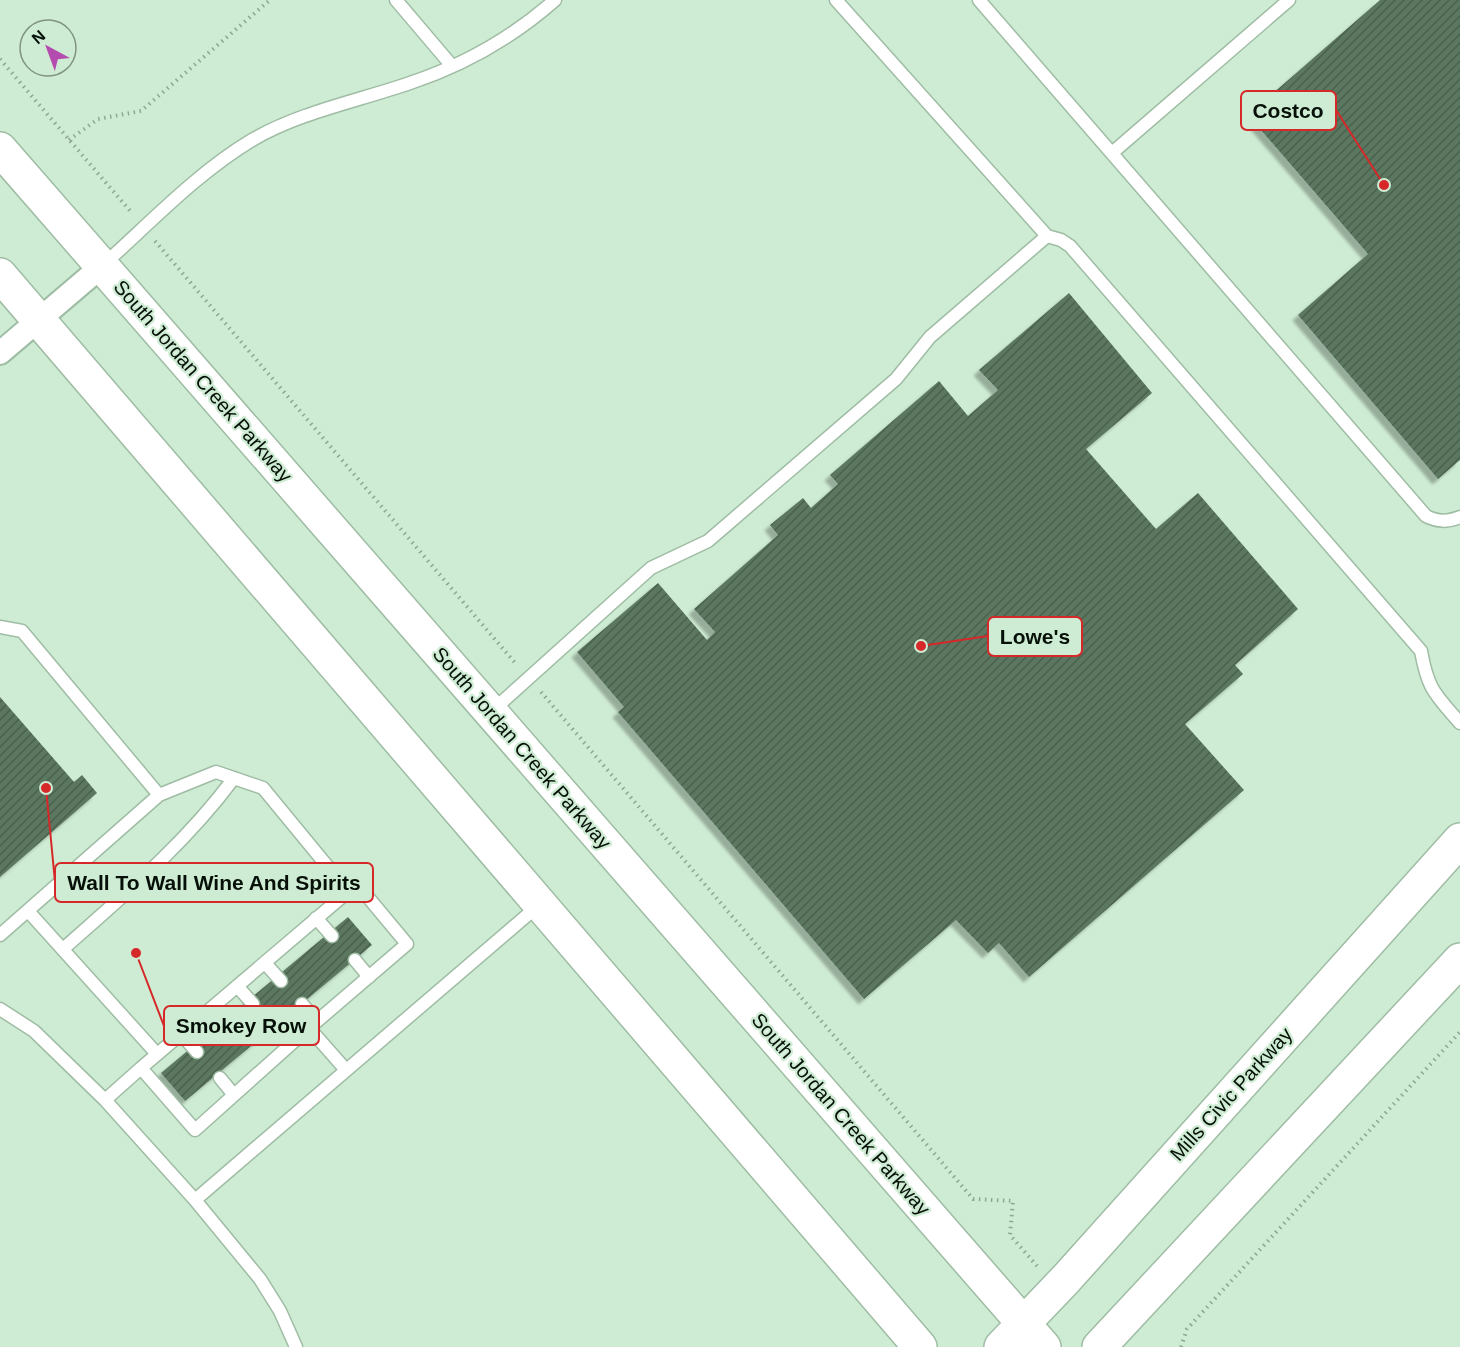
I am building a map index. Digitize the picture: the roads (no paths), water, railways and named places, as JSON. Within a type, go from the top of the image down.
[{"type":"main road","name":"South Jordan Creek Parkway","points":[[0,149],[1034,1335]]},
{"type":"main road","points":[[0,275],[920,1347]]},
{"type":"main road","name":"Mills Civic Parkway","points":[[1001,1347],[1034,1335],[1460,840]]},
{"type":"main road","points":[[1099,1347],[1460,960]]},
{"type":"street","points":[[0,353],[102,266]]},
{"type":"lane","points":[[396,0],[452,66]]},
{"type":"lane","points":[[102,266],[197,180],[252,141],[296,120],[411,83],[452,66],[506,39],[533,20],[555,0]]},
{"type":"lane","points":[[836,0],[1047,236],[1061,240],[1070,246],[1421,651],[1426,678],[1433,692],[1460,723]]},
{"type":"lane","points":[[979,0],[1426,516],[1437,521],[1460,517]]},
{"type":"lane","points":[[1112,153],[1289,0]]},
{"type":"lane","points":[[492,712],[651,568],[708,541],[720,531],[896,379],[930,337],[1047,236]]},
{"type":"lane","points":[[0,627],[21,631],[159,795]]},
{"type":"lane","points":[[0,935],[159,795],[216,772],[263,788],[328,867],[357,884],[407,944],[313,1024],[195,1130],[141,1068]]},
{"type":"lane","points":[[63,950],[164,859],[212,807],[234,778]]},
{"type":"lane","points":[[105,1100],[180,1033],[357,884]]},
{"type":"lane","points":[[195,1200],[540,904]]},
{"type":"lane","points":[[28,911],[157,1054]]},
{"type":"lane","points":[[316,918],[332,936]]},
{"type":"lane","points":[[355,960],[369,977]]},
{"type":"lane","points":[[265,963],[280,981]]},
{"type":"lane","points":[[237,986],[253,1004]]},
{"type":"lane","points":[[302,1004],[313,1024],[346,1070]]},
{"type":"lane","points":[[0,1009],[34,1031],[105,1100],[195,1200],[261,1279],[280,1311],[296,1347]]},
{"type":"lane","points":[[275,1029],[289,1046]]},
{"type":"lane","points":[[180,1033],[197,1052]]},
{"type":"lane","points":[[220,1078],[234,1095]]},
{"type":"place","name":"Costco","points":[[1384,185]]},
{"type":"place","name":"Lowe's","points":[[921,646]]},
{"type":"place","name":"Wall To Wall Wine And Spirits","points":[[46,788]]},
{"type":"place","name":"Smokey Row","points":[[136,953]]}]
